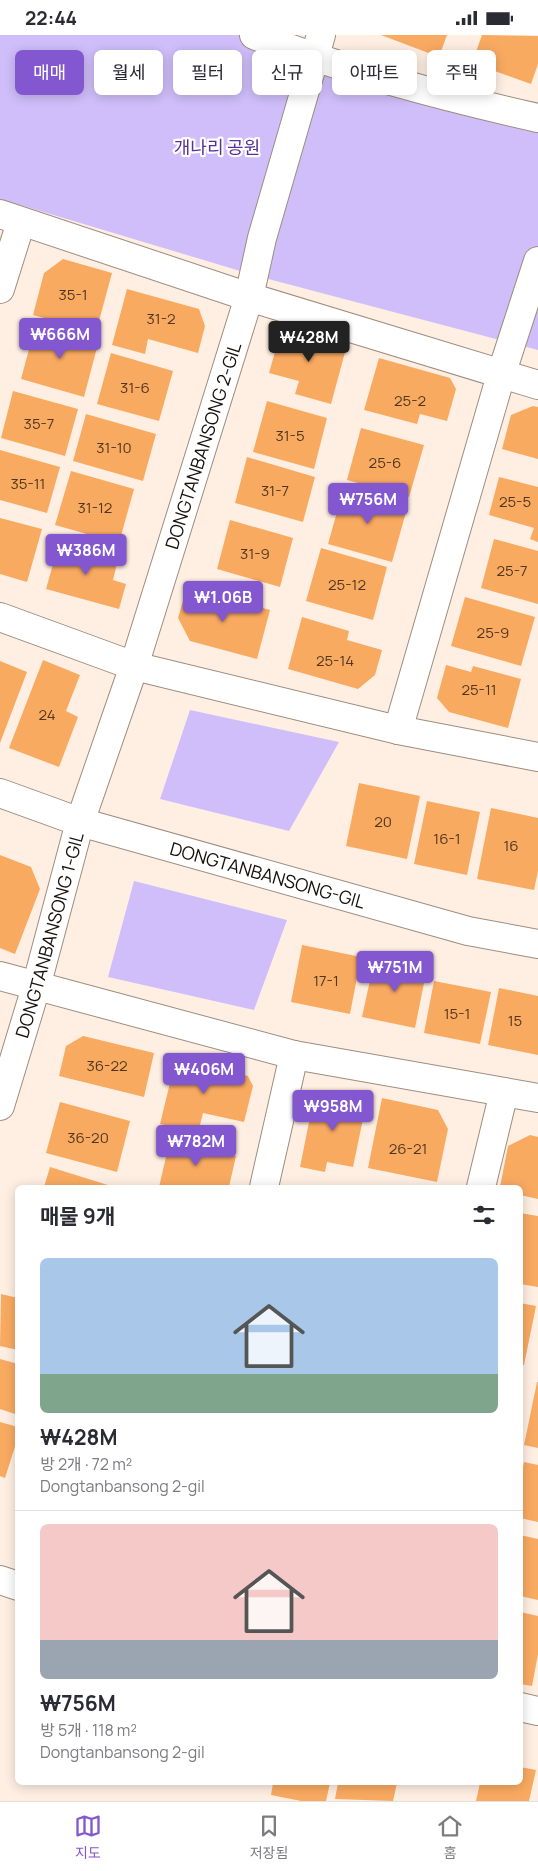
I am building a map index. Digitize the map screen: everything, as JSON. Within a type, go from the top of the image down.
[{"type":"street","points":[[254,35],[318,47],[452,99],[538,118]]},
{"type":"street","name":"DONGTANBANSONG 2-GIL","points":[[80,822],[134,666],[248,297],[262,237],[318,47]]},
{"type":"street","points":[[0,289],[10,218],[248,297],[538,385]]},
{"type":"street","points":[[398,730],[501,375],[538,261]]},
{"type":"street","points":[[0,617],[134,666],[398,730],[538,757]]},
{"type":"street","name":"DONGTANBANSONG-GIL","points":[[0,793],[80,822],[468,931],[538,944]]},
{"type":"street","name":"DONGTANBANSONG 1-GIL","points":[[0,1106],[36,987],[80,822]]},
{"type":"street","points":[[0,976],[294,1055],[538,1098]]},
{"type":"street","points":[[264,1185],[294,1055]]},
{"type":"street","points":[[482,1185],[504,1092]]},
{"type":"street","points":[[0,1580],[15,1585]]},
{"type":"street","points":[[523,1708],[538,1711]]},
{"type":"green space","name":"개나리 공원","points":[[0,35],[239,35],[275,50],[252,50],[252,95],[322,95],[322,69],[332,73],[332,95],[404,95],[538,124],[538,350],[257,276],[0,199]]},
{"type":"green space","points":[[190,710],[339,742],[289,831],[160,799]]},
{"type":"green space","points":[[134,881],[287,920],[254,1010],[108,977]]},
{"type":"building","points":[[381,35],[447,35],[442,50],[427,50],[427,52]]},
{"type":"building","points":[[482,35],[538,36],[538,64],[531,84],[496,72],[496,50],[477,50]]},
{"type":"building","points":[[63,259],[112,273],[96,332],[33,315],[44,273]]},
{"type":"building","points":[[127,289],[199,309],[205,326],[198,353],[148,339],[145,354],[112,345]]},
{"type":"building","points":[[36,323],[99,340],[84,397],[21,379]]},
{"type":"building","points":[[282,327],[347,345],[331,404],[295,394],[299,381],[269,373]]},
{"type":"building","points":[[111,353],[173,371],[159,421],[97,404]]},
{"type":"building","points":[[379,358],[450,378],[456,389],[447,421],[420,414],[417,424],[364,410]]},
{"type":"building","points":[[13,391],[78,409],[65,456],[1,438]]},
{"type":"building","points":[[267,401],[327,418],[314,469],[253,452]]},
{"type":"building","points":[[533,406],[538,407],[538,459],[502,449],[511,415]]},
{"type":"building","points":[[86,414],[156,434],[143,481],[73,461]]},
{"type":"building","points":[[361,428],[424,445],[409,497],[347,480]]},
{"type":"building","points":[[0,450],[60,467],[47,513],[0,500]]},
{"type":"building","points":[[247,457],[315,477],[303,522],[235,503]]},
{"type":"building","points":[[71,471],[134,489],[119,543],[55,525]]},
{"type":"building","points":[[499,477],[538,487],[538,542],[530,539],[534,528],[489,515]]},
{"type":"building","points":[[344,487],[408,505],[392,562],[328,544]]},
{"type":"building","points":[[0,518],[42,529],[27,582],[0,574]]},
{"type":"building","points":[[230,520],[293,538],[280,587],[217,569]]},
{"type":"building","points":[[494,539],[538,551],[538,604],[481,588]]},
{"type":"building","points":[[59,543],[118,559],[113,580],[126,584],[119,609],[46,589]]},
{"type":"building","points":[[321,548],[387,567],[373,620],[306,601]]},
{"type":"building","points":[[187,587],[270,610],[257,659],[190,641],[178,618]]},
{"type":"building","points":[[465,597],[535,617],[521,666],[451,646]]},
{"type":"building","points":[[302,617],[349,631],[347,640],[382,650],[375,675],[358,689],[288,669]]},
{"type":"building","points":[[43,660],[80,675],[66,711],[78,717],[59,767],[9,748]]},
{"type":"building","points":[[0,661],[27,672],[0,743]]},
{"type":"building","points":[[446,665],[471,672],[473,666],[521,679],[508,728],[449,712],[437,698]]},
{"type":"building","points":[[359,783],[420,796],[407,859],[346,846]]},
{"type":"building","points":[[427,801],[480,812],[467,875],[414,864]]},
{"type":"building","points":[[491,808],[538,818],[538,871],[534,890],[477,879]]},
{"type":"building","points":[[0,855],[31,867],[40,889],[15,954],[0,948]]},
{"type":"building","points":[[302,945],[361,957],[350,1014],[291,1002]]},
{"type":"building","points":[[375,957],[427,968],[415,1028],[362,1017]]},
{"type":"building","points":[[434,981],[491,992],[480,1044],[424,1033]]},
{"type":"building","points":[[499,988],[538,996],[538,1055],[488,1045]]},
{"type":"building","points":[[83,1036],[154,1053],[144,1097],[59,1076],[66,1046]]},
{"type":"building","points":[[176,1058],[248,1076],[253,1086],[244,1122],[203,1113],[198,1133],[160,1124]]},
{"type":"building","points":[[329,1093],[367,1100],[353,1167],[327,1162],[325,1172],[300,1167],[313,1102]]},
{"type":"building","points":[[382,1098],[438,1110],[448,1129],[437,1182],[368,1168]]},
{"type":"building","points":[[60,1102],[130,1121],[117,1172],[46,1153]]},
{"type":"building","points":[[530,1135],[538,1137],[538,1199],[523,1196],[523,1185],[500,1185],[508,1146]]},
{"type":"building","points":[[170,1140],[236,1156],[229,1185],[159,1185]]},
{"type":"building","points":[[50,1167],[108,1185],[45,1185]]},
{"type":"building","points":[[523,1214],[538,1216],[538,1287],[523,1284]]},
{"type":"building","points":[[1,1294],[15,1297],[15,1349],[0,1346]]},
{"type":"building","points":[[523,1304],[536,1306],[523,1365]]},
{"type":"building","points":[[0,1359],[15,1363],[15,1414],[0,1409]]},
{"type":"building","points":[[538,1382],[538,1448],[524,1445]]},
{"type":"building","points":[[0,1422],[15,1426],[15,1446],[5,1478],[0,1476]]},
{"type":"building","points":[[524,1462],[538,1465],[538,1522],[523,1519]]},
{"type":"building","points":[[523,1536],[538,1539],[538,1600],[523,1597]]},
{"type":"building","points":[[523,1613],[538,1616],[538,1654],[532,1686],[523,1684]]},
{"type":"building","points":[[523,1768],[536,1770],[529,1801],[476,1801],[480,1785],[523,1785]]},
{"type":"building","points":[[273,1785],[330,1785],[326,1801],[301,1801],[271,1795]]},
{"type":"building","points":[[338,1785],[397,1785],[393,1801],[335,1799]]}]
